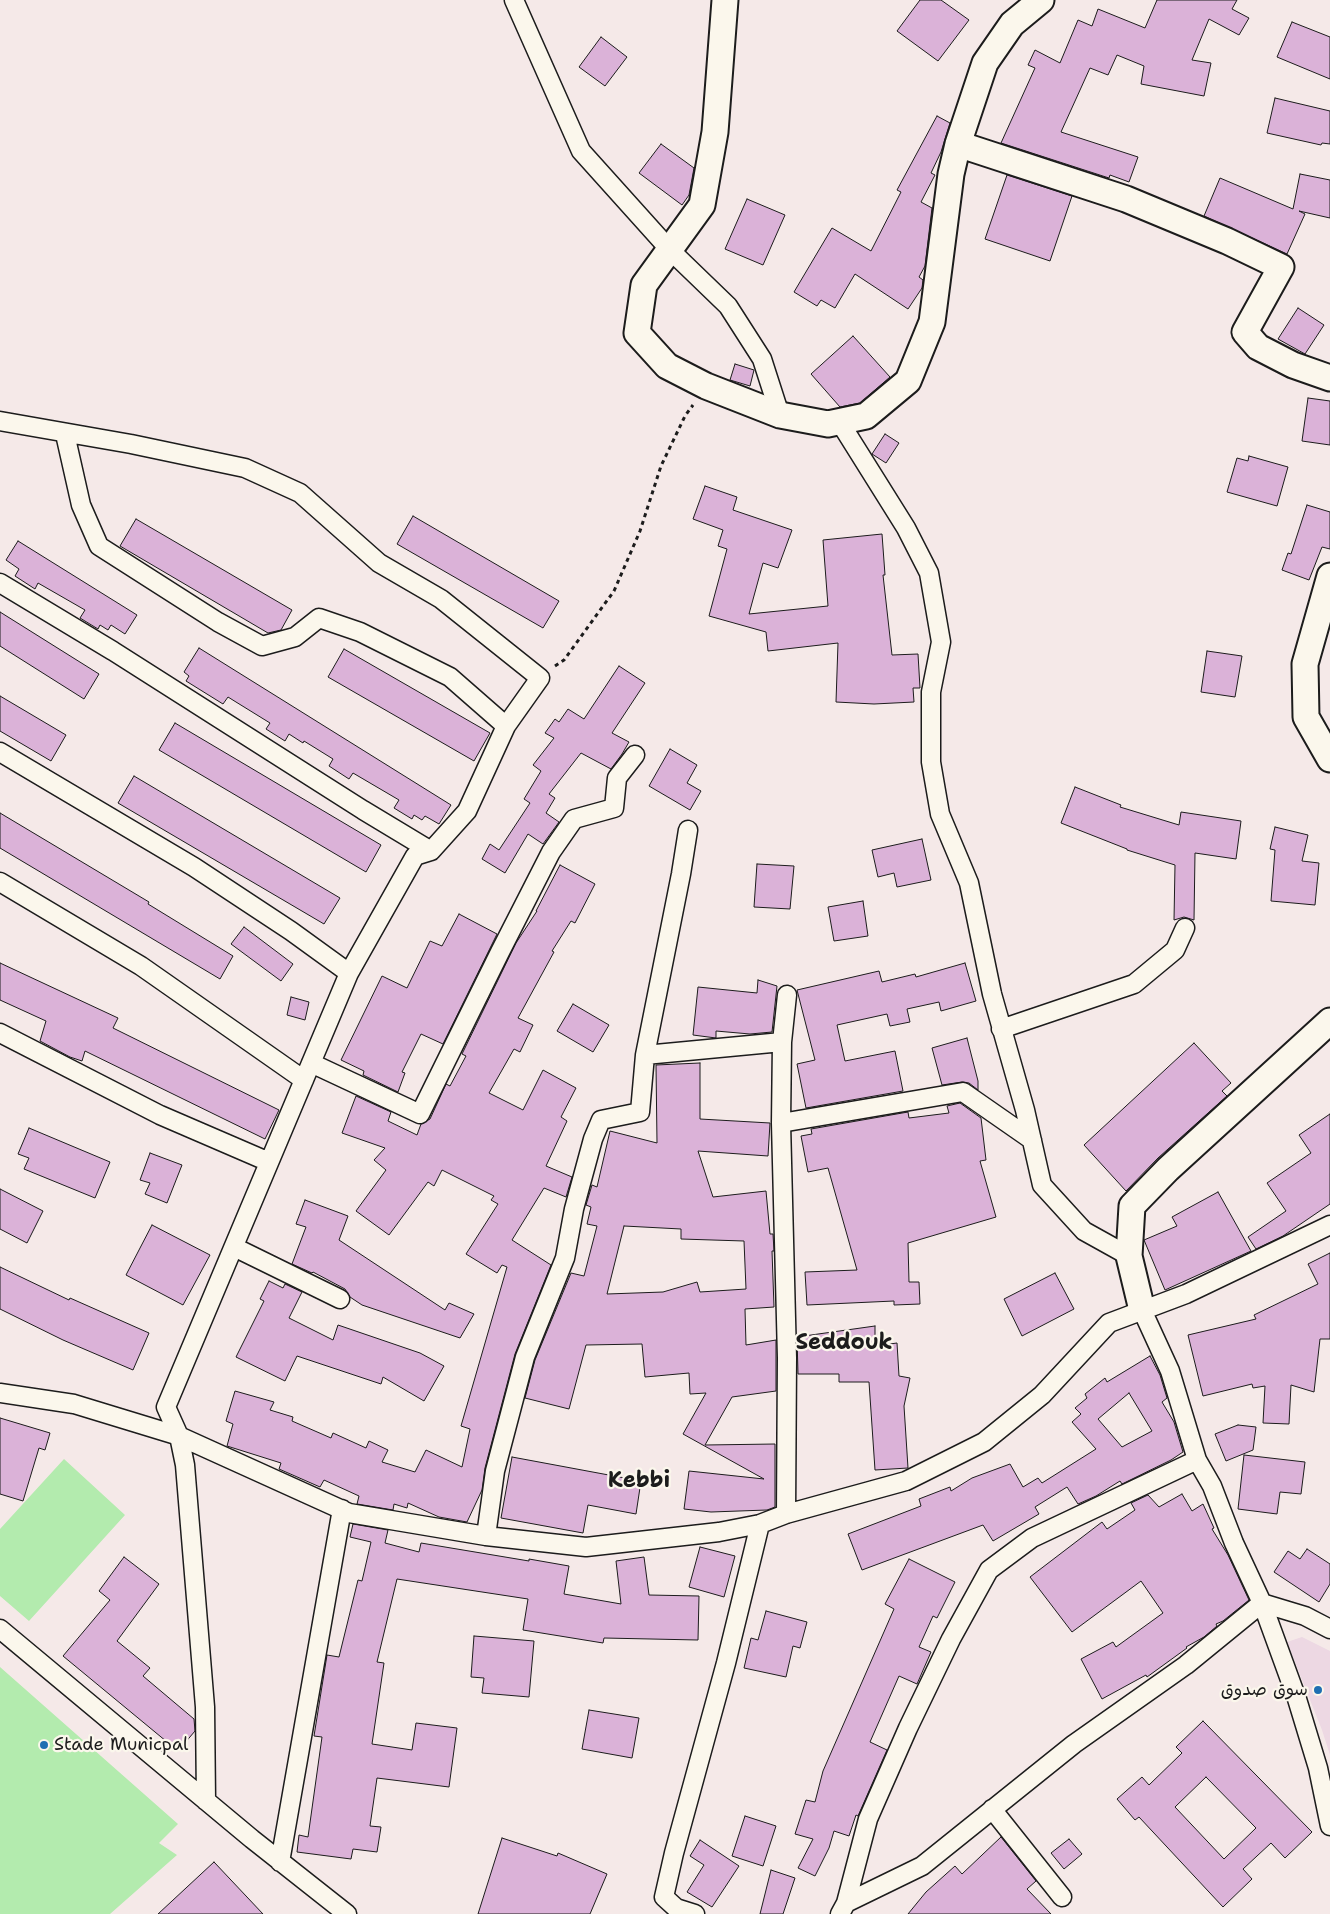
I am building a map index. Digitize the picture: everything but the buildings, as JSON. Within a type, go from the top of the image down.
[{"type":"street","points":[[514,0],[581,151],[670,250],[728,306],[762,359],[780,415]]},
{"type":"street","points":[[725,0],[715,132],[702,205],[644,285],[637,333],[667,366],[706,386],[780,415],[828,424],[866,416],[908,381],[932,322],[951,174],[958,144],[985,63],[1012,24],[1041,0]]},
{"type":"street","points":[[958,144],[1126,199],[1227,240],[1282,267],[1245,332],[1258,348],[1293,366],[1330,378]]},
{"type":"street","points":[[0,421],[65,434],[131,444],[245,468],[300,493],[379,563],[441,599],[540,678],[506,726],[467,811],[431,851],[415,856],[348,973],[166,1407],[178,1436],[185,1465],[205,1707],[206,1801]]},
{"type":"street","points":[[840,422],[871,475],[906,528],[929,573],[941,642],[931,692],[931,762],[940,814],[969,884],[992,994],[1025,1110],[1042,1185],[1084,1231],[1129,1256]]},
{"type":"street","points":[[65,434],[81,505],[99,546],[218,622],[262,646],[295,637],[319,618],[360,632],[450,677],[506,726]]},
{"type":"street","points":[[1330,576],[1305,664],[1306,717],[1330,759]]},
{"type":"street","points":[[0,584],[113,651],[431,851]]},
{"type":"street","points":[[0,752],[194,867],[291,931],[348,973]]},
{"type":"street","points":[[310,1063],[420,1114],[552,852],[574,819],[614,808],[617,778],[634,755]]},
{"type":"street","points":[[486,1536],[496,1470],[525,1357],[565,1258],[574,1209],[592,1140],[600,1120],[640,1112],[645,1055],[688,830]]},
{"type":"street","points":[[0,882],[141,966],[304,1080]]},
{"type":"street","points":[[1001,1029],[1134,984],[1175,950],[1184,928]]},
{"type":"street","points":[[786,1514],[787,1358],[781,1124],[782,1042],[787,995]]},
{"type":"street","points":[[1327,1027],[1168,1169],[1132,1206],[1129,1256],[1142,1310],[1170,1371],[1197,1460],[1212,1486],[1234,1543],[1262,1603],[1297,1699],[1313,1751],[1330,1826]]},
{"type":"street","points":[[0,1034],[160,1115],[269,1162]]},
{"type":"street","points":[[645,1055],[782,1042]]},
{"type":"street","points":[[781,1124],[963,1092],[1032,1140]]},
{"type":"street","points":[[0,1393],[74,1404],[178,1436],[349,1513],[486,1536],[586,1547],[719,1532],[760,1524],[786,1514],[906,1480],[984,1442],[1042,1395],[1109,1323],[1186,1294],[1330,1225]]},
{"type":"street","points":[[234,1247],[340,1299]]},
{"type":"street","points":[[843,1909],[872,1810],[908,1728],[951,1639],[989,1570],[1032,1538],[1197,1460]]},
{"type":"street","points":[[280,1862],[342,1510]]},
{"type":"street","points":[[695,1914],[676,1908],[664,1897],[676,1845],[726,1663],[760,1524]]},
{"type":"street","points":[[1262,1603],[1305,1616],[1330,1629]]},
{"type":"street","points":[[843,1909],[922,1866],[1074,1744],[1186,1665],[1262,1603]]},
{"type":"street","points":[[0,1629],[280,1862],[347,1914]]},
{"type":"street","points":[[992,1809],[1062,1897]]},
{"type":"path","points":[[540,678],[564,660],[614,591],[640,531],[661,466],[685,416]]},
{"type":"shaded area","name":"سوق صدوق","points":[[1302,1637],[1330,1651],[1330,1755],[1287,1642]]},
{"type":"green space","points":[[64,1459],[125,1515],[29,1621],[0,1596],[0,1529]]},
{"type":"green space","name":"Stade Municpal","points":[[0,1667],[178,1824],[159,1843],[177,1855],[110,1914],[0,1914]]},
{"type":"place","name":"سوق صدوق","points":[[1318,1690]]},
{"type":"place","name":"Stade Municpal","points":[[44,1745]]},
{"type":"district","name":"Seddouk","points":[[844,1343]]},
{"type":"district","name":"Kebbi","points":[[639,1481]]}]
